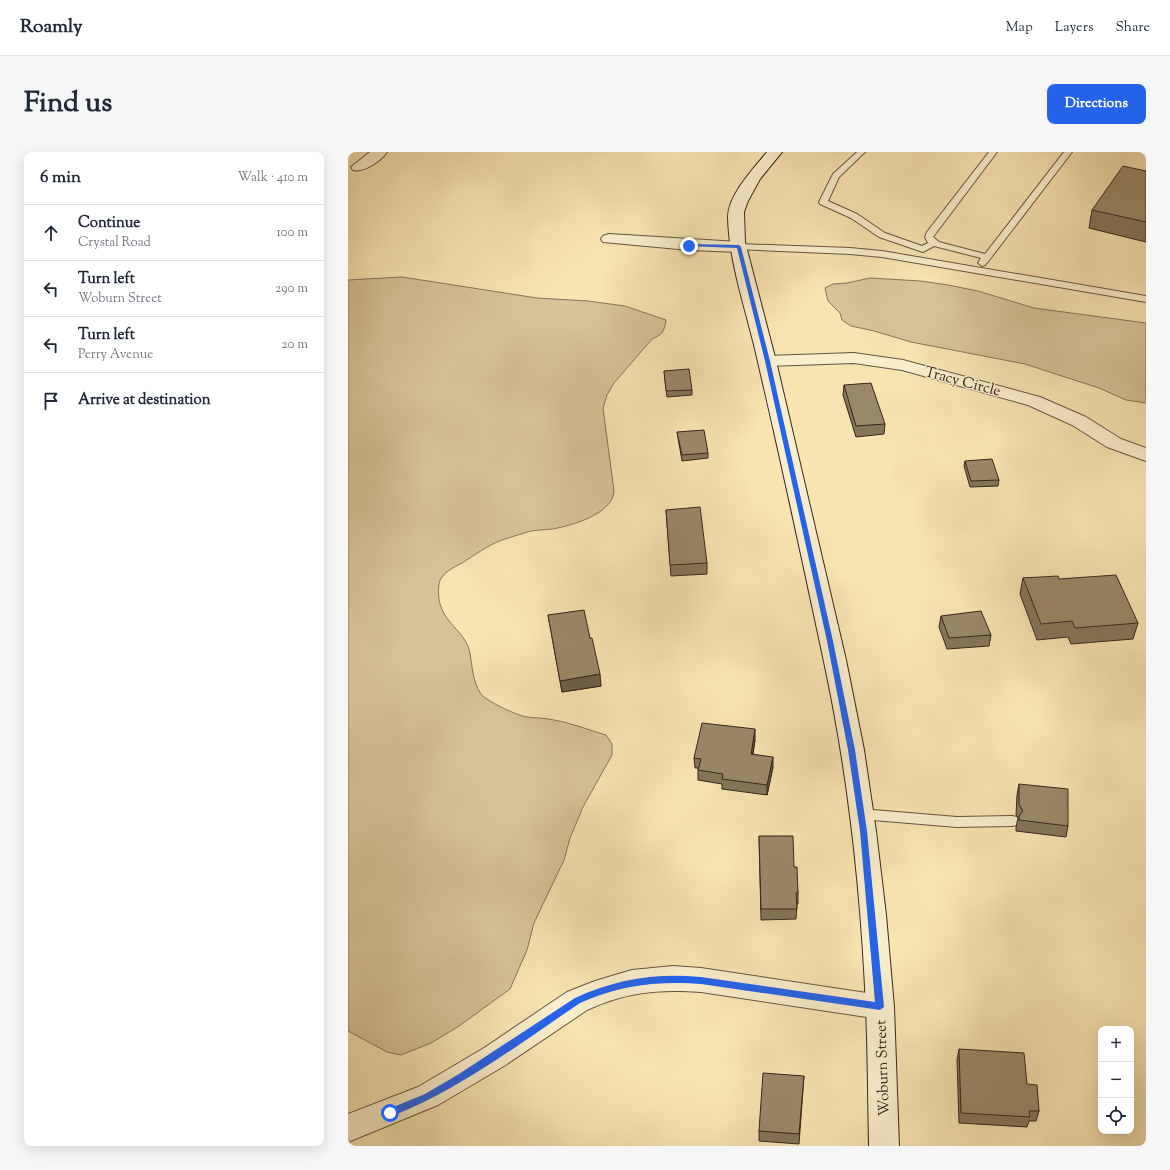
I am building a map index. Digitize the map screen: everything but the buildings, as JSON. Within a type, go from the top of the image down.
[{"type":"street","points":[[358,167],[380,152]]},
{"type":"street","name":"Woburn Street","points":[[775,152],[754,178],[740,201],[736,212],[737,242],[767,361],[834,660],[852,750],[861,814],[880,1007],[884,1146]]},
{"type":"street","points":[[609,239],[689,246],[739,247]]},
{"type":"street","name":"Tracy Circle","points":[[767,361],[854,358],[903,365],[1034,401],[1079,421],[1114,443],[1146,455]]},
{"type":"street","points":[[348,1128],[428,1096],[494,1057],[577,1001],[595,993],[632,982],[672,978],[701,980],[880,1007]]},
{"type":"lane","points":[[861,152],[836,176],[823,202],[854,216],[882,236],[923,249],[933,243]]},
{"type":"lane","points":[[987,257],[933,243],[929,239],[930,234],[993,152]]},
{"type":"lane","points":[[977,270],[1068,152]]},
{"type":"lane","points":[[739,247],[866,252],[1146,299]]},
{"type":"lane","points":[[861,814],[957,822],[1012,822]]},
{"type":"shaded area","points":[[402,277],[537,298],[588,301],[625,306],[666,320],[665,327],[659,336],[652,339],[614,383],[607,395],[603,408],[614,491],[612,499],[607,506],[590,518],[580,522],[552,529],[531,531],[497,542],[451,569],[440,580],[439,597],[441,607],[445,616],[467,644],[475,680],[481,694],[509,711],[522,716],[560,721],[606,735],[612,744],[612,755],[583,807],[570,838],[564,860],[534,923],[527,950],[510,989],[459,1026],[431,1043],[401,1055],[387,1052],[348,1031],[348,280]]},
{"type":"shaded area","points":[[870,278],[921,281],[948,285],[978,291],[1034,308],[1146,323],[1146,403],[1126,400],[1099,388],[1025,364],[911,342],[851,326],[842,320],[840,313],[828,301],[825,288],[833,284],[847,283]]},
{"type":"route","points":[[390,1113],[428,1096],[462,1077],[577,1001],[595,993],[632,982],[672,978],[701,980],[880,1007],[864,831],[852,750],[830,641],[767,361],[739,247],[689,246]]}]
